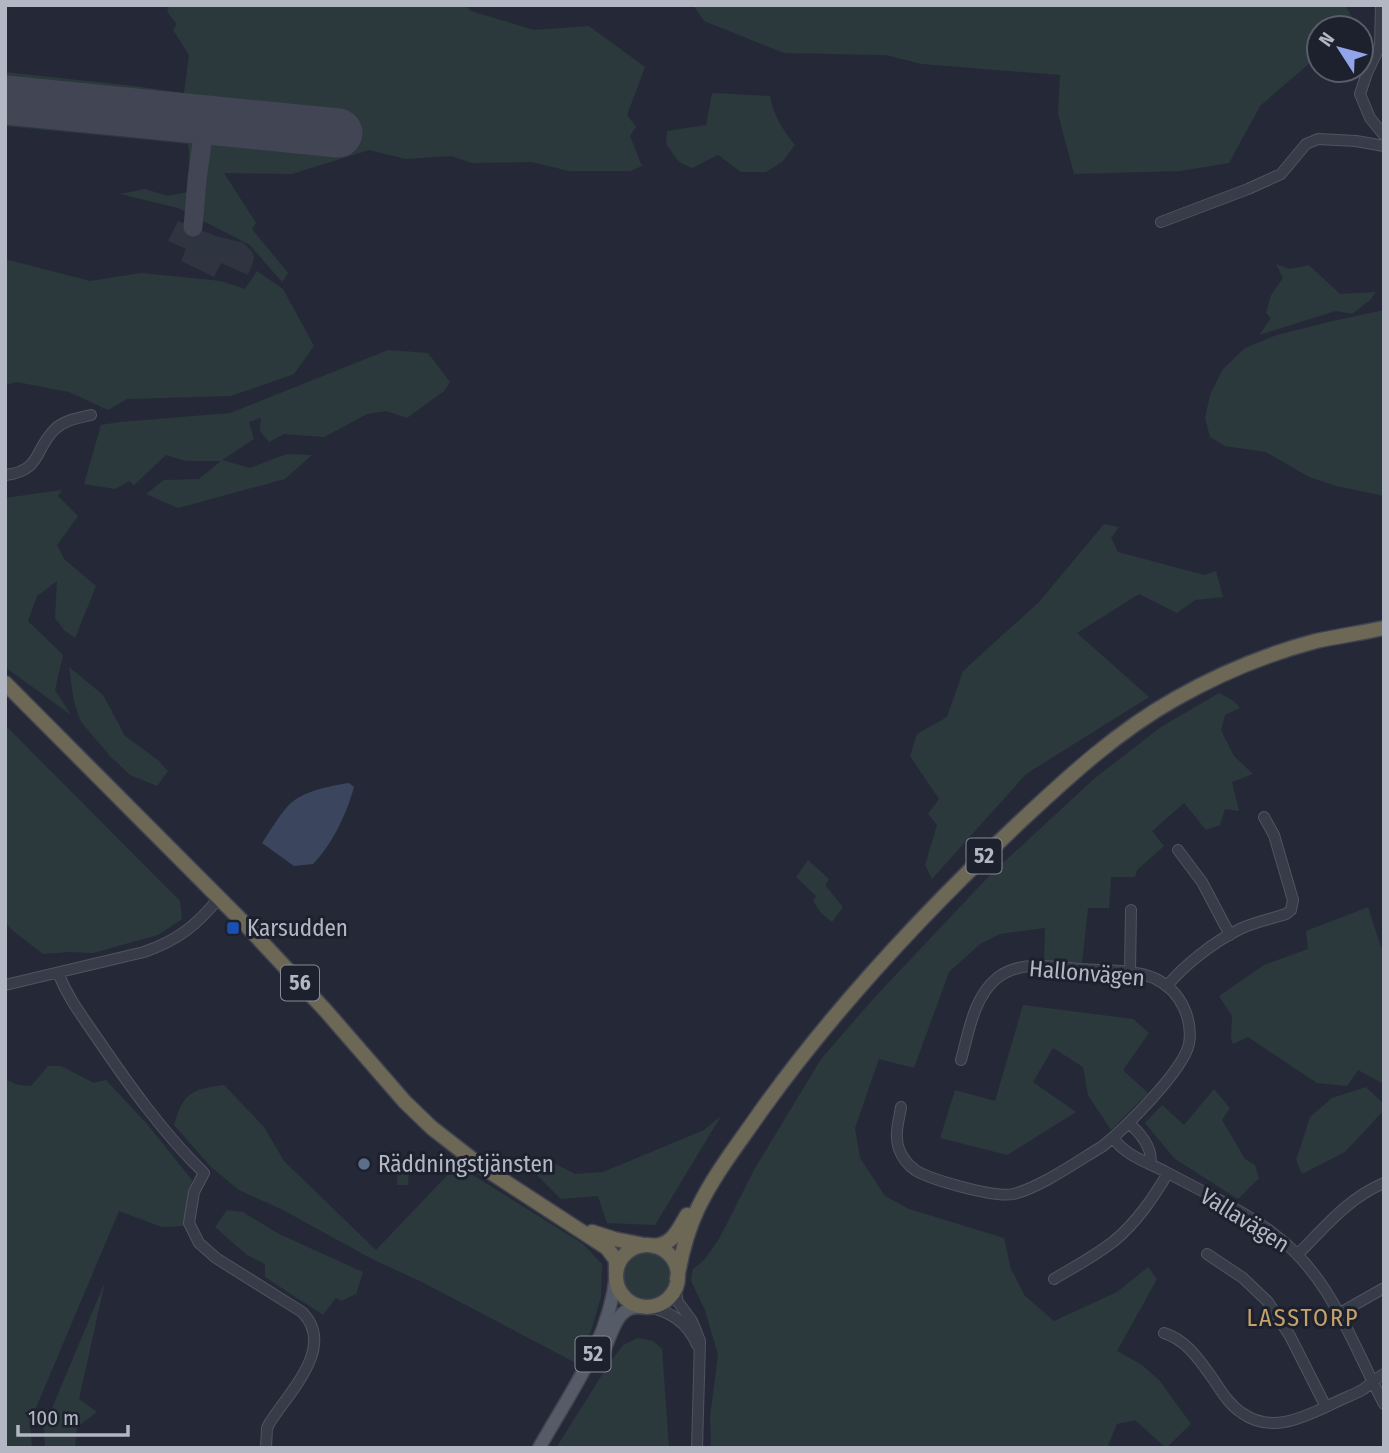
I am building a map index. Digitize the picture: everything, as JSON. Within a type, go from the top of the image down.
[{"type":"highway","name":"52","points":[[644,1307],[656,1306],[672,1294],[696,1211],[716,1174],[792,1067],[895,948],[968,871],[1042,801],[1095,755],[1146,717],[1202,684],[1281,651],[1350,633],[1384,628]]},
{"type":"highway","name":"56","points":[[5,684],[289,970],[405,1102],[468,1157],[610,1251],[616,1260],[616,1273]]},
{"type":"highway","name":"52","points":[[616,1273],[620,1260],[627,1252],[637,1247],[665,1244],[674,1237],[707,1182],[716,1174]]},
{"type":"highway","name":"56","points":[[571,1225],[614,1240],[650,1245]]},
{"type":"highway","points":[[650,1245],[664,1250],[671,1257],[677,1269],[677,1282]]},
{"type":"highway","points":[[616,1273],[623,1296],[631,1303],[644,1307]]},
{"type":"main road","name":"52","points":[[539,1448],[596,1349],[609,1312],[616,1273]]},
{"type":"main road","name":"52","points":[[546,1448],[599,1358],[621,1314],[630,1307],[644,1307]]},
{"type":"street","points":[[1381,5],[1380,46],[1360,94],[1370,118],[1384,135]]},
{"type":"street","points":[[1161,222],[1282,174],[1306,144],[1318,139],[1384,146]]},
{"type":"street","points":[[5,475],[15,474],[33,464],[47,439],[58,427],[76,418],[91,415]]},
{"type":"street","points":[[1167,986],[1196,957],[1230,935],[1240,929],[1286,914],[1290,910],[1293,900],[1274,835],[1264,817]]},
{"type":"street","points":[[1178,850],[1202,882],[1230,935]]},
{"type":"street","points":[[5,985],[144,952],[166,944],[193,927],[219,898]]},
{"type":"street","points":[[1130,972],[1131,910]]},
{"type":"street","name":"Hallonvägen","points":[[901,1107],[896,1137],[904,1159],[911,1167],[929,1176],[994,1195],[1015,1194],[1035,1186],[1113,1138],[1179,1066],[1189,1045],[1189,1024],[1186,1012],[1175,994],[1155,978],[1130,972],[1038,966],[1016,968],[1007,971],[989,986],[978,1003],[961,1060]]},
{"type":"street","points":[[58,973],[69,999],[125,1078],[189,1159],[204,1173],[194,1192],[189,1223],[199,1243],[216,1258],[302,1312],[312,1324],[314,1337],[311,1357],[292,1392],[269,1423],[266,1448]]},
{"type":"street","points":[[1128,1123],[1142,1137],[1151,1158],[1150,1164]]},
{"type":"street","name":"Vallavägen","points":[[1113,1138],[1120,1148],[1131,1155],[1257,1222],[1298,1254],[1322,1283],[1340,1313],[1384,1404]]},
{"type":"street","points":[[1054,1279],[1097,1253],[1125,1230],[1146,1207],[1168,1173]]},
{"type":"street","points":[[1298,1254],[1348,1204],[1384,1183]]},
{"type":"street","points":[[1207,1254],[1243,1278],[1268,1302],[1287,1330],[1325,1407]]},
{"type":"street","points":[[677,1282],[678,1302],[692,1321],[700,1347],[697,1448]]},
{"type":"street","points":[[1340,1313],[1384,1288]]},
{"type":"street","points":[[644,1307],[666,1311],[682,1322],[694,1338],[699,1356]]},
{"type":"street","points":[[1164,1333],[1182,1341],[1195,1354],[1226,1398],[1244,1415],[1268,1424],[1304,1418],[1362,1390],[1384,1374]]},
{"type":"shaded area","points":[[167,5],[465,5],[471,11],[534,30],[589,26],[645,67],[627,115],[636,127],[630,136],[642,166],[630,171],[569,171],[532,162],[472,163],[451,156],[406,159],[369,150],[292,174],[224,173],[256,223],[252,229],[288,273],[282,282],[250,245],[178,208],[120,194],[145,189],[168,196],[188,192],[188,144],[5,126],[5,72],[184,93],[189,55],[173,30],[177,24],[168,13]]},
{"type":"shaded area","points":[[693,5],[1345,5],[1350,14],[1305,14],[1305,67],[1260,106],[1229,163],[1180,171],[1074,174],[1058,114],[1060,75],[922,64],[886,55],[784,53],[704,21]]},
{"type":"shaded area","points":[[712,93],[770,96],[779,122],[795,145],[782,162],[766,172],[741,172],[718,155],[692,168],[679,162],[666,144],[667,131],[706,125]]},
{"type":"shaded area","points":[[178,221],[216,236],[244,243],[253,253],[254,259],[248,275],[221,263],[214,277],[181,261],[186,249],[168,241]]},
{"type":"shaded area","points":[[5,259],[90,281],[141,273],[221,281],[245,289],[257,271],[283,289],[314,346],[294,374],[231,396],[127,399],[108,410],[69,392],[17,382],[5,385]]},
{"type":"shaded area","points":[[1276,264],[1290,269],[1309,265],[1340,294],[1376,292],[1352,314],[1336,311],[1259,335],[1271,318],[1266,313],[1271,295],[1283,278]]},
{"type":"shaded area","points":[[1384,310],[1384,496],[1309,477],[1266,452],[1225,446],[1210,437],[1205,418],[1210,395],[1223,369],[1245,348],[1277,335]]},
{"type":"shaded area","points":[[388,350],[428,353],[450,382],[444,391],[407,418],[386,411],[367,414],[324,437],[284,434],[269,442],[260,431],[261,418],[249,422],[254,439],[222,460],[250,468],[286,454],[312,455],[285,479],[178,508],[146,494],[164,480],[199,479],[221,461],[186,461],[166,455],[134,485],[129,481],[115,489],[84,484],[101,425],[230,413]]},
{"type":"shaded area","points":[[62,490],[58,496],[78,516],[57,545],[64,559],[96,586],[75,638],[64,630],[55,618],[57,581],[37,596],[28,621],[63,655],[55,690],[71,715],[5,667],[5,498]]},
{"type":"shaded area","points":[[1104,524],[1119,527],[1111,538],[1118,552],[1204,575],[1216,571],[1223,597],[1195,600],[1177,613],[1139,594],[1077,633],[1149,697],[1026,774],[932,879],[925,865],[937,825],[928,814],[939,799],[910,756],[917,734],[947,717],[963,671],[1039,602]]},
{"type":"shaded area","points":[[69,667],[103,695],[125,736],[158,760],[168,771],[157,786],[130,775],[82,723],[75,703]]},
{"type":"shaded area","points":[[1219,693],[1234,701],[1240,708],[1225,715],[1221,730],[1234,756],[1253,774],[1232,782],[1239,811],[1225,809],[1220,825],[1206,830],[1184,803],[1152,831],[1164,846],[1137,870],[1135,877],[1111,877],[1109,908],[1088,908],[1082,963],[1044,960],[1045,928],[1000,934],[980,944],[949,972],[914,1068],[879,1059],[855,1128],[860,1158],[885,1196],[909,1209],[1004,1238],[1011,1269],[1025,1296],[1054,1321],[1117,1292],[1148,1267],[1157,1279],[1117,1351],[1142,1365],[1159,1380],[1191,1424],[1166,1448],[1135,1420],[1117,1424],[1107,1448],[711,1448],[710,1417],[718,1355],[705,1310],[691,1281],[693,1269],[704,1260],[719,1239],[754,1170],[821,1059],[875,997],[991,874],[1095,778],[1161,727]]},
{"type":"shaded area","points":[[5,725],[180,901],[182,919],[158,935],[93,953],[43,954],[12,930],[5,922]]},
{"type":"shaded area","points":[[808,860],[829,879],[825,885],[843,907],[832,922],[821,913],[813,901],[816,896],[796,877]]},
{"type":"shaded area","points":[[1368,907],[1381,947],[1384,948],[1384,1084],[1358,1070],[1347,1086],[1317,1083],[1248,1037],[1233,1044],[1232,1016],[1219,996],[1264,965],[1308,949],[1306,931]]},
{"type":"shaded area","points":[[1023,1005],[1133,1019],[1149,1033],[1123,1070],[1148,1093],[1111,1130],[1088,1095],[1083,1067],[1053,1048],[1033,1082],[1076,1112],[1007,1155],[940,1138],[955,1090],[995,1101]]},
{"type":"shaded area","points":[[48,1066],[61,1066],[94,1083],[106,1080],[147,1124],[192,1180],[186,1226],[162,1227],[119,1211],[30,1422],[32,1448],[5,1448],[5,1079],[18,1085],[31,1086]]},
{"type":"shaded area","points":[[224,1085],[264,1127],[284,1161],[376,1250],[457,1165],[583,1244],[602,1264],[601,1297],[591,1331],[574,1362],[422,1282],[372,1259],[283,1210],[239,1190],[211,1167],[174,1125],[181,1106],[190,1094],[204,1088]]},
{"type":"shaded area","points":[[1366,1087],[1384,1104],[1384,1110],[1345,1152],[1302,1174],[1296,1160],[1310,1117],[1332,1098]]},
{"type":"shaded area","points":[[1214,1089],[1230,1108],[1222,1120],[1245,1159],[1255,1165],[1259,1178],[1238,1199],[1175,1159],[1145,1123],[1162,1105],[1184,1125]]},
{"type":"shaded area","points":[[721,1116],[655,1225],[607,1223],[598,1196],[561,1199],[529,1167],[550,1161],[575,1174],[603,1172],[704,1130]]},
{"type":"shaded area","points":[[398,1161],[409,1161],[408,1185],[397,1185]]},
{"type":"shaded area","points":[[227,1210],[243,1212],[279,1234],[363,1272],[356,1294],[341,1301],[336,1298],[323,1315],[265,1277],[265,1264],[247,1255],[215,1227]]},
{"type":"shaded area","points":[[647,1251],[664,1259],[672,1276],[664,1293],[647,1301],[630,1293],[622,1276],[630,1259]]},
{"type":"shaded area","points":[[105,1282],[79,1399],[97,1412],[77,1427],[75,1448],[45,1448],[44,1427]]},
{"type":"shaded area","points":[[638,1338],[653,1341],[662,1349],[669,1448],[556,1448],[623,1345]]},
{"type":"water","points":[[349,783],[354,787],[343,818],[326,848],[313,864],[294,866],[262,843],[288,806],[301,796]]},
{"type":"taxiway","points":[[193,227],[202,143]]},
{"type":"runway","points":[[5,100],[338,133]]},
{"type":"place","name":"Karsudden","points":[[233,928]]},
{"type":"place","name":"Räddningstjänsten","points":[[364,1164]]},
{"type":"district","name":"LASSTORP","points":[[1303,1318]]}]
